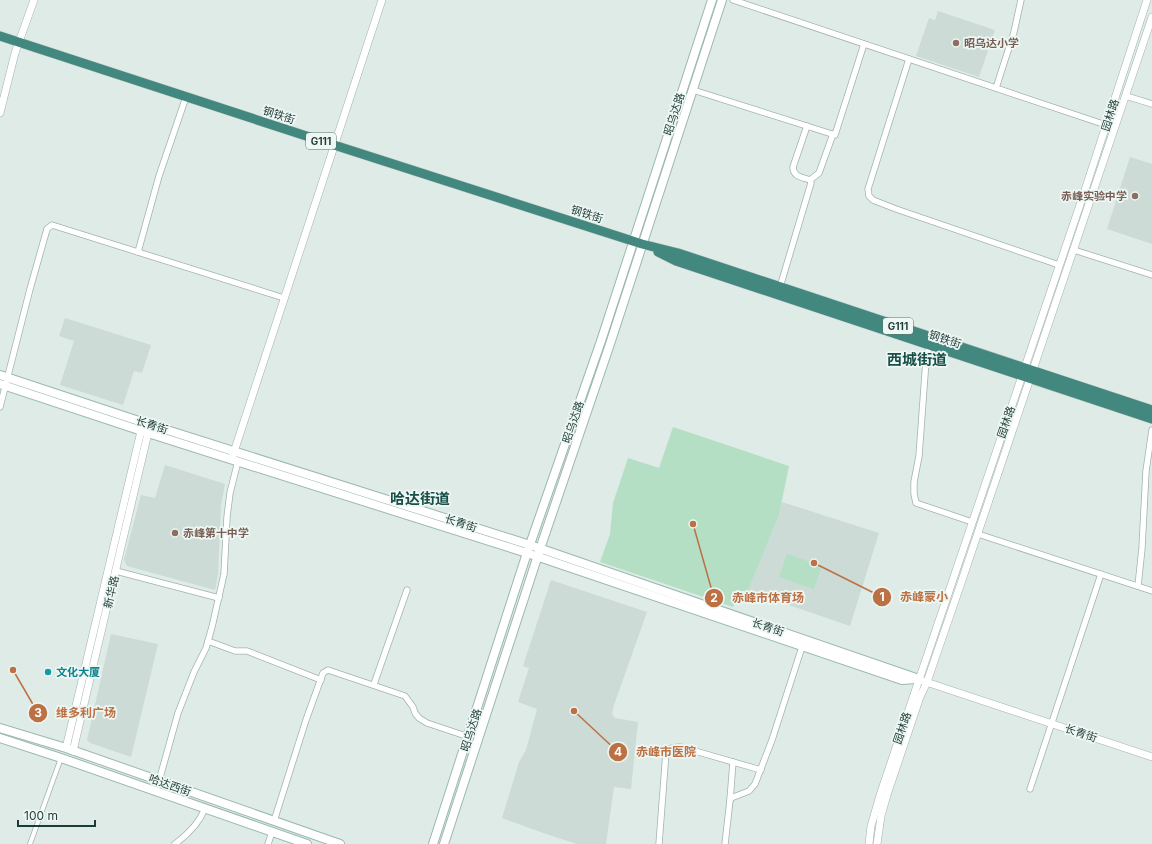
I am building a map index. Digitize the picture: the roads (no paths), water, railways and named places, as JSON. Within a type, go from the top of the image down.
[{"type":"highway","name":"钢铁街","points":[[0,36],[334,146],[642,244],[678,253],[1152,410]]},
{"type":"highway","name":"钢铁街","points":[[642,244],[676,261],[1152,419]]},
{"type":"main road","name":"昭乌达路","points":[[433,844],[529,549],[599,348],[712,0]]},
{"type":"main road","name":"昭乌达路","points":[[444,844],[539,553],[610,344],[722,0]]},
{"type":"main road","name":"长青街","points":[[3,381],[145,432],[234,457]]},
{"type":"main road","name":"长青街","points":[[3,381],[234,457],[529,549],[802,647],[902,680],[919,679]]},
{"type":"main road","name":"长青街","points":[[539,553],[919,679]]},
{"type":"main road","name":"哈达西街","points":[[0,728],[69,750],[340,844]]},
{"type":"main road","name":"哈达西街","points":[[0,738],[307,844]]},
{"type":"street","points":[[0,114],[19,42],[34,0]]},
{"type":"street","points":[[159,781],[178,713],[208,641],[219,598],[224,574],[227,517],[234,457],[284,298],[382,0]]},
{"type":"street","points":[[733,0],[1106,125]]},
{"type":"street","points":[[996,88],[1016,26],[1021,0]]},
{"type":"street","name":"园林路","points":[[1029,369],[1059,265],[1147,0]]},
{"type":"street","name":"园林路","points":[[877,844],[887,795],[978,534],[1029,369],[1074,250],[1152,17]]},
{"type":"street","points":[[693,90],[835,135],[864,44]]},
{"type":"street","points":[[909,59],[868,189],[869,196],[874,200],[896,209],[1059,265]]},
{"type":"street","points":[[1126,96],[1152,104]]},
{"type":"street","points":[[138,252],[159,176],[186,97]]},
{"type":"street","points":[[807,126],[793,167],[793,172],[795,175],[810,180]]},
{"type":"street","points":[[810,180],[819,173],[832,134]]},
{"type":"street","points":[[780,287],[811,183],[810,180]]},
{"type":"street","points":[[0,407],[3,381],[47,229],[52,225],[284,298]]},
{"type":"street","points":[[1074,250],[1152,275]]},
{"type":"street","points":[[930,346],[926,360],[919,456],[914,482],[916,503],[972,522]]},
{"type":"street","name":"园林路","points":[[869,844],[871,826],[880,792],[972,522],[1026,378]]},
{"type":"street","points":[[1138,586],[1142,548],[1146,471],[1152,430]]},
{"type":"street","name":"新华路","points":[[69,750],[116,571],[145,432]]},
{"type":"street","name":"新华路","points":[[69,750],[145,432]]},
{"type":"street","points":[[978,534],[1152,591]]},
{"type":"street","points":[[116,571],[219,598]]},
{"type":"street","points":[[1030,789],[1101,574]]},
{"type":"street","points":[[374,684],[408,590]]},
{"type":"street","points":[[208,641],[235,651],[247,651],[321,680]]},
{"type":"street","points":[[730,800],[731,798],[749,791],[755,784],[772,740],[802,647]]},
{"type":"street","points":[[274,821],[323,674],[328,670],[374,684],[405,696],[419,718],[427,723],[469,737]]},
{"type":"street","name":"长青街","points":[[919,679],[1152,757]]},
{"type":"street","points":[[659,844],[666,752],[668,749],[681,747],[761,770]]},
{"type":"street","points":[[30,844],[61,758]]},
{"type":"street","points":[[725,844],[733,762]]},
{"type":"street","points":[[175,844],[190,830],[202,814],[204,808]]},
{"type":"street","points":[[268,844],[272,832]]},
{"type":"place","name":"昭乌达小学","points":[[956,43]]},
{"type":"place","name":"赤峰实验中学","points":[[1135,196]]},
{"type":"place","name":"赤峰市体育场","points":[[693,524]]},
{"type":"place","name":"赤峰第十中学","points":[[175,533]]},
{"type":"place","name":"赤峰蒙小","points":[[814,563]]},
{"type":"place","name":"维多利广场","points":[[13,670]]},
{"type":"place","name":"文化大厦","points":[[48,672]]},
{"type":"place","name":"赤峰市医院","points":[[574,711]]},
{"type":"district","name":"西城街道","points":[[917,360]]},
{"type":"district","name":"哈达街道","points":[[420,499]]}]
